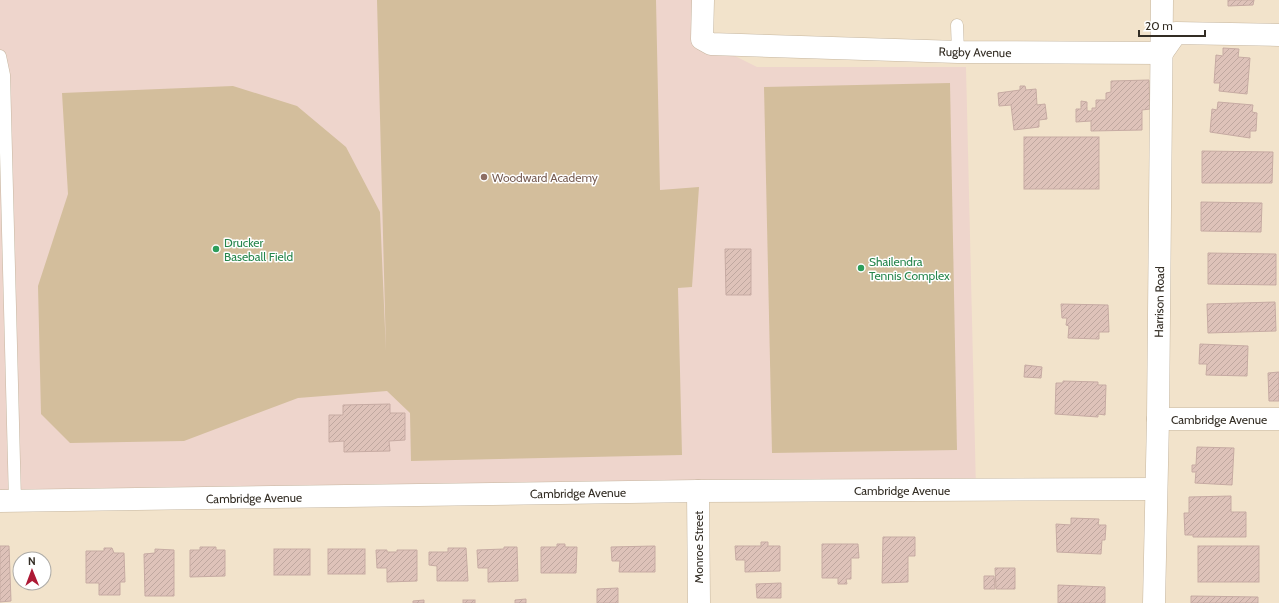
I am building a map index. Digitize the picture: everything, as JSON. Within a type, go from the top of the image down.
[{"type":"street","name":"Rugby Avenue","points":[[703,0],[702,39],[711,44],[958,52],[1162,53]]},
{"type":"street","name":"Harrison Road","points":[[1154,603],[1158,419],[1162,0]]},
{"type":"street","points":[[1162,53],[1176,33],[1279,35]]},
{"type":"street","name":"Cambridge Avenue","points":[[1158,419],[1279,419]]},
{"type":"street","name":"Cambridge Avenue","points":[[7,501],[698,491],[1156,489]]},
{"type":"street","name":"Monroe Street","points":[[698,491],[698,603]]},
{"type":"lane","points":[[958,25],[958,52]]},
{"type":"lane","points":[[0,56],[4,75],[7,501]]},
{"type":"shaded area","name":"Woodward Academy","points":[[0,0],[702,0],[711,44],[757,67],[966,67],[976,489],[0,501]]},
{"type":"shaded area","points":[[377,0],[656,0],[660,190],[699,187],[692,287],[678,288],[682,455],[411,461],[410,413],[387,391],[298,398],[184,441],[70,443],[41,414],[38,286],[68,194],[62,93],[233,86],[297,106],[346,147],[380,212],[386,352]]},
{"type":"shaded area","name":"Shailendra Tennis Complex","points":[[950,83],[957,450],[772,453],[764,87]]},
{"type":"building","points":[[1228,0],[1254,0],[1253,5],[1228,6]]},
{"type":"building","points":[[1223,48],[1239,49],[1238,57],[1250,58],[1247,94],[1219,91],[1220,83],[1214,83],[1216,55],[1223,56]]},
{"type":"building","points":[[1149,80],[1150,109],[1142,110],[1142,130],[1091,131],[1091,121],[1076,122],[1076,109],[1081,109],[1081,101],[1087,102],[1087,111],[1092,111],[1092,108],[1096,108],[1096,100],[1106,100],[1106,93],[1111,92],[1111,81]]},
{"type":"building","points":[[1020,86],[1025,86],[1026,90],[1036,89],[1037,105],[1045,104],[1047,119],[1039,120],[1039,127],[1014,130],[1011,105],[999,106],[998,93],[1020,90]]},
{"type":"building","points":[[1218,102],[1253,105],[1252,112],[1257,113],[1256,131],[1250,131],[1250,138],[1210,132],[1212,109],[1217,110]]},
{"type":"building","points":[[1024,137],[1099,137],[1099,189],[1024,189]]},
{"type":"building","points":[[1202,151],[1273,152],[1272,183],[1202,183]]},
{"type":"building","points":[[1201,202],[1262,203],[1261,232],[1201,231]]},
{"type":"building","points":[[725,249],[751,249],[751,295],[726,295]]},
{"type":"building","points":[[1208,253],[1276,254],[1276,285],[1208,284]]},
{"type":"building","points":[[1275,302],[1276,331],[1208,333],[1207,304]]},
{"type":"building","points":[[1061,304],[1108,305],[1109,332],[1099,332],[1099,339],[1068,338],[1069,326],[1066,325],[1067,318],[1062,318]]},
{"type":"building","points":[[1200,344],[1248,346],[1247,376],[1206,375],[1207,364],[1199,364]]},
{"type":"building","points":[[1025,365],[1042,367],[1041,378],[1024,377]]},
{"type":"building","points":[[1279,372],[1279,401],[1269,401],[1268,373]]},
{"type":"building","points":[[1063,381],[1098,382],[1098,385],[1106,385],[1105,415],[1098,414],[1098,417],[1055,414],[1056,383],[1063,383]]},
{"type":"building","points":[[390,404],[390,413],[405,413],[405,440],[389,441],[390,451],[344,452],[344,441],[329,442],[329,415],[343,415],[343,405]]},
{"type":"building","points":[[1197,447],[1234,448],[1232,485],[1195,483],[1196,472],[1192,472],[1192,465],[1196,465]]},
{"type":"building","points":[[1231,496],[1231,512],[1246,512],[1246,537],[1193,537],[1193,535],[1185,535],[1184,513],[1189,513],[1189,497]]},
{"type":"building","points":[[1071,518],[1099,519],[1098,525],[1106,525],[1105,540],[1102,540],[1101,554],[1057,552],[1056,524],[1071,525]]},
{"type":"building","points":[[883,537],[915,537],[915,556],[908,556],[908,582],[882,583]]},
{"type":"building","points":[[761,542],[768,542],[768,546],[780,546],[780,571],[745,572],[745,560],[736,560],[735,546],[761,546]]},
{"type":"building","points":[[557,544],[565,544],[565,547],[577,547],[576,573],[541,573],[541,547],[557,547]]},
{"type":"building","points":[[822,544],[858,544],[859,558],[851,558],[851,579],[846,579],[847,584],[838,584],[838,578],[822,578]]},
{"type":"building","points":[[0,546],[9,546],[11,601],[0,602]]},
{"type":"building","points":[[655,546],[655,572],[619,572],[620,561],[612,561],[611,547]]},
{"type":"building","points":[[1198,546],[1259,546],[1259,582],[1198,582]]},
{"type":"building","points":[[200,547],[216,547],[216,550],[225,550],[225,576],[190,577],[190,550],[200,550]]},
{"type":"building","points":[[504,547],[517,547],[518,581],[488,582],[488,568],[478,568],[477,550],[504,549]]},
{"type":"building","points":[[104,548],[112,548],[114,553],[124,553],[125,582],[120,582],[120,595],[99,595],[99,583],[86,583],[86,551],[104,551]]},
{"type":"building","points":[[448,548],[466,548],[468,581],[437,581],[437,566],[429,565],[429,552],[448,552]]},
{"type":"building","points":[[155,549],[174,550],[174,596],[145,596],[144,554],[155,553]]},
{"type":"building","points":[[274,549],[310,549],[310,575],[274,575]]},
{"type":"building","points":[[328,549],[365,549],[365,574],[328,574]]},
{"type":"building","points":[[376,550],[397,552],[397,550],[417,550],[417,581],[387,582],[387,568],[377,568]]},
{"type":"building","points":[[995,568],[1015,568],[1015,589],[996,589]]},
{"type":"building","points":[[984,576],[994,576],[995,589],[984,589]]},
{"type":"building","points":[[781,583],[781,598],[757,598],[756,584]]},
{"type":"building","points":[[1058,585],[1105,587],[1105,603],[1058,603]]},
{"type":"building","points":[[618,588],[618,603],[597,603],[597,589]]},
{"type":"building","points":[[1191,596],[1258,597],[1258,603],[1191,603]]},
{"type":"building","points":[[526,599],[526,603],[515,603],[515,600]]},
{"type":"building","points":[[424,600],[424,603],[413,603],[413,601]]},
{"type":"building","points":[[463,600],[475,600],[475,603],[463,603]]},
{"type":"place","name":"Woodward Academy","points":[[484,177]]},
{"type":"place","name":"Drucker Baseball Field","points":[[216,249]]},
{"type":"place","name":"Shailendra Tennis Complex","points":[[861,268]]}]
